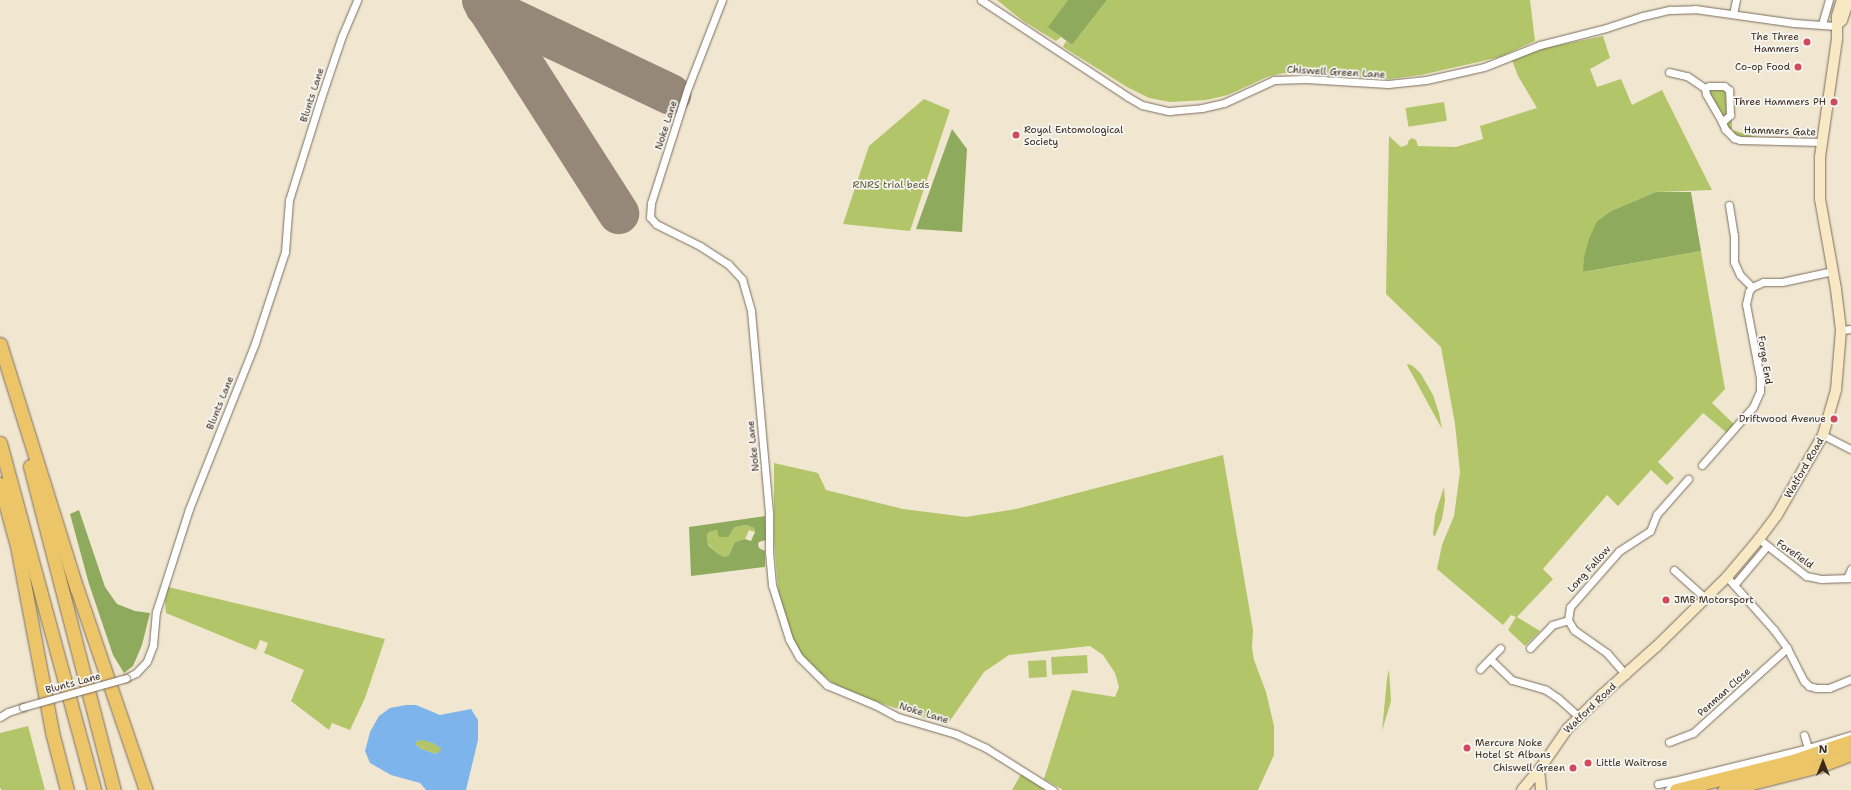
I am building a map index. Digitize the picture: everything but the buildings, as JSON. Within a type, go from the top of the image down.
[{"type":"highway","points":[[0,344],[77,589],[146,790]]},
{"type":"highway","points":[[0,350],[114,790]]},
{"type":"highway","points":[[0,443],[94,790]]},
{"type":"highway","points":[[0,484],[17,546],[52,732],[67,790]]},
{"type":"highway","points":[[1675,785],[1781,764],[1851,741]]},
{"type":"highway","points":[[1830,749],[1842,751],[1851,748]]},
{"type":"highway","points":[[1724,790],[1812,768],[1851,754]]},
{"type":"main road","name":"Watford Road","points":[[1522,790],[1579,717],[1656,647],[1727,577],[1777,515],[1823,435],[1836,390],[1846,329],[1833,271],[1820,199],[1819,172],[1821,142],[1837,39],[1836,26],[1842,0]]},
{"type":"main road","name":"Watford Road","points":[[1836,26],[1842,20],[1849,0]]},
{"type":"main road","points":[[1539,770],[1540,790]]},
{"type":"street","name":"Blunts Lane","points":[[0,717],[23,707],[126,678],[136,673],[146,661],[153,644],[156,612],[189,508],[255,343],[282,260],[289,200],[325,84],[357,0]]},
{"type":"street","name":"Noke Lane","points":[[722,0],[688,88],[651,203],[650,217],[656,224],[700,246],[728,264],[742,279],[751,311],[769,513],[769,557],[772,585],[789,639],[799,657],[827,685],[875,705],[898,717],[956,734],[986,748],[1053,790]]},
{"type":"street","name":"Chiswell Green Lane","points":[[981,0],[1128,97],[1142,105],[1170,111],[1215,106],[1233,100],[1274,80],[1306,79],[1388,84],[1426,80],[1484,67],[1540,45],[1610,27],[1659,12],[1684,8],[1794,23],[1836,26]]},
{"type":"street","points":[[1733,14],[1736,0]]},
{"type":"street","points":[[1822,24],[1829,0]]},
{"type":"street","points":[[1669,72],[1687,76],[1705,88],[1709,86],[1722,85],[1729,90],[1730,115],[1722,122]]},
{"type":"street","name":"Hammers Gate","points":[[1705,88],[1706,94],[1722,122],[1732,136],[1740,140],[1821,142]]},
{"type":"street","points":[[1729,205],[1734,235],[1734,262],[1740,275],[1752,287],[1763,282],[1782,282],[1833,271]]},
{"type":"street","name":"Forge End","points":[[1702,465],[1753,408],[1760,391],[1760,378],[1746,304],[1747,295],[1752,287]]},
{"type":"street","points":[[1823,435],[1851,449]]},
{"type":"street","name":"Long Fallow","points":[[1568,620],[1569,610],[1574,600],[1619,551],[1650,531],[1657,514],[1688,479]]},
{"type":"street","name":"Forefield","points":[[1759,539],[1806,576],[1820,579],[1849,578],[1851,569]]},
{"type":"street","points":[[1734,585],[1767,546]]},
{"type":"street","points":[[1674,570],[1705,598]]},
{"type":"street","points":[[1727,577],[1787,648],[1804,681],[1809,686],[1816,688],[1838,686],[1851,679]]},
{"type":"street","points":[[1530,648],[1552,625],[1568,620],[1574,630],[1607,653],[1626,675]]},
{"type":"street","points":[[1480,669],[1500,648]]},
{"type":"street","name":"Penman Close","points":[[1668,742],[1693,733],[1787,648]]},
{"type":"street","points":[[1490,658],[1512,680],[1546,690],[1558,698],[1579,717]]},
{"type":"street","points":[[1804,735],[1808,748]]},
{"type":"street","points":[[1668,790],[1675,783],[1675,785],[1851,735]]},
{"type":"street","points":[[1658,784],[1675,785]]},
{"type":"green space","points":[[997,0],[1068,0],[1049,27],[1061,37],[1056,41],[1023,21]]},
{"type":"green space","points":[[1068,0],[1107,0],[1072,45],[1048,27]]},
{"type":"green space","points":[[1107,0],[1530,0],[1535,41],[1500,57],[1421,75],[1390,79],[1284,73],[1267,77],[1228,95],[1206,100],[1170,102],[1149,98],[1127,87],[1063,47],[1066,41],[1072,45]]},
{"type":"green space","points":[[1603,36],[1610,58],[1590,69],[1597,87],[1621,79],[1632,105],[1662,90],[1712,190],[1656,192],[1611,211],[1597,221],[1584,272],[1701,251],[1725,389],[1712,403],[1734,424],[1727,433],[1703,413],[1658,462],[1674,478],[1667,485],[1651,470],[1618,506],[1607,495],[1543,569],[1553,579],[1517,617],[1540,631],[1525,646],[1508,630],[1516,617],[1511,615],[1503,625],[1437,569],[1442,545],[1454,516],[1460,472],[1455,424],[1441,347],[1386,294],[1389,136],[1401,147],[1407,145],[1409,140],[1412,138],[1416,140],[1418,146],[1456,147],[1483,139],[1480,126],[1537,108],[1518,76],[1512,60],[1545,48]]},
{"type":"green space","points":[[1725,88],[1728,114],[1723,118],[1709,92],[1711,89]]},
{"type":"green space","name":"RNRS trial beds","points":[[924,99],[950,110],[910,231],[843,224],[869,146]]},
{"type":"green space","points":[[1444,102],[1447,121],[1408,127],[1405,108]]},
{"type":"green space","points":[[1732,116],[1732,130],[1760,138],[1738,137],[1726,126],[1727,121]]},
{"type":"green space","points":[[952,129],[967,149],[962,232],[916,229]]},
{"type":"green space","points":[[1656,192],[1691,192],[1701,251],[1583,272],[1584,257],[1589,239],[1597,221],[1611,211]]},
{"type":"green space","points":[[1407,365],[1413,366],[1421,374],[1433,395],[1442,429]]},
{"type":"green space","points":[[1223,455],[1253,630],[1252,648],[1254,660],[1266,692],[1274,726],[1274,755],[1258,790],[1063,790],[1044,779],[1072,690],[1115,697],[1119,687],[1115,673],[1103,655],[1090,646],[1009,655],[984,672],[947,725],[850,693],[833,683],[815,669],[800,654],[791,639],[779,601],[774,541],[774,463],[818,473],[826,490],[903,509],[966,517],[1016,509]]},
{"type":"green space","points":[[1444,487],[1445,501],[1442,519],[1435,536],[1433,535],[1435,515]]},
{"type":"green space","points":[[79,510],[105,587],[117,604],[135,611],[150,613],[142,645],[133,666],[124,673],[113,655],[89,584],[70,514]]},
{"type":"green space","points":[[765,516],[766,540],[759,542],[758,544],[759,548],[765,551],[765,567],[691,576],[689,527]],"holes":[[[746,525],[754,528],[755,532],[751,541],[745,539],[735,542],[729,555],[725,557],[718,554],[708,545],[707,535],[709,532],[717,530],[719,537],[728,537],[735,527]]]},
{"type":"green space","points":[[746,525],[754,528],[755,532],[749,530],[745,539],[735,542],[729,555],[725,557],[718,554],[708,544],[707,535],[709,532],[717,530],[719,533],[732,532],[735,527]]},
{"type":"green space","points":[[168,587],[385,639],[365,698],[350,730],[332,723],[329,730],[291,701],[304,670],[264,653],[268,643],[260,640],[256,650],[166,613],[165,601]]},
{"type":"green space","points":[[1087,655],[1088,673],[1052,675],[1051,657]]},
{"type":"green space","points":[[1046,660],[1047,677],[1029,678],[1028,661]]},
{"type":"green space","points":[[1389,669],[1391,701],[1382,731],[1387,679]]},
{"type":"green space","points":[[28,726],[45,790],[2,790],[0,788],[0,733]]},
{"type":"green space","points":[[423,739],[443,749],[436,754],[421,749],[415,744],[417,741]]},
{"type":"green space","points":[[1021,774],[1049,790],[1012,790]]},
{"type":"water","points":[[416,705],[440,715],[471,709],[478,720],[478,740],[466,790],[426,790],[420,783],[391,775],[370,763],[365,751],[370,732],[379,716],[390,708]],"holes":[[[423,740],[433,743],[442,749],[436,754],[421,749],[415,744],[417,741]]]},
{"type":"runway","points":[[482,0],[618,213]]},
{"type":"runway","points":[[485,6],[670,94]]},
{"type":"place","name":"The Three Hammers","points":[[1807,42]]},
{"type":"place","name":"Co-op Food","points":[[1798,67]]},
{"type":"place","name":"Three Hammers PH","points":[[1834,102]]},
{"type":"place","name":"Royal Entomological Society","points":[[1016,135]]},
{"type":"place","name":"Driftwood Avenue","points":[[1834,419]]},
{"type":"place","name":"JMB Motorsport","points":[[1666,600]]},
{"type":"place","name":"Mercure Noke Hotel St Albans","points":[[1467,748]]},
{"type":"place","name":"Little Waitrose","points":[[1588,763]]},
{"type":"place","name":"Chiswell Green","points":[[1573,768]]}]
